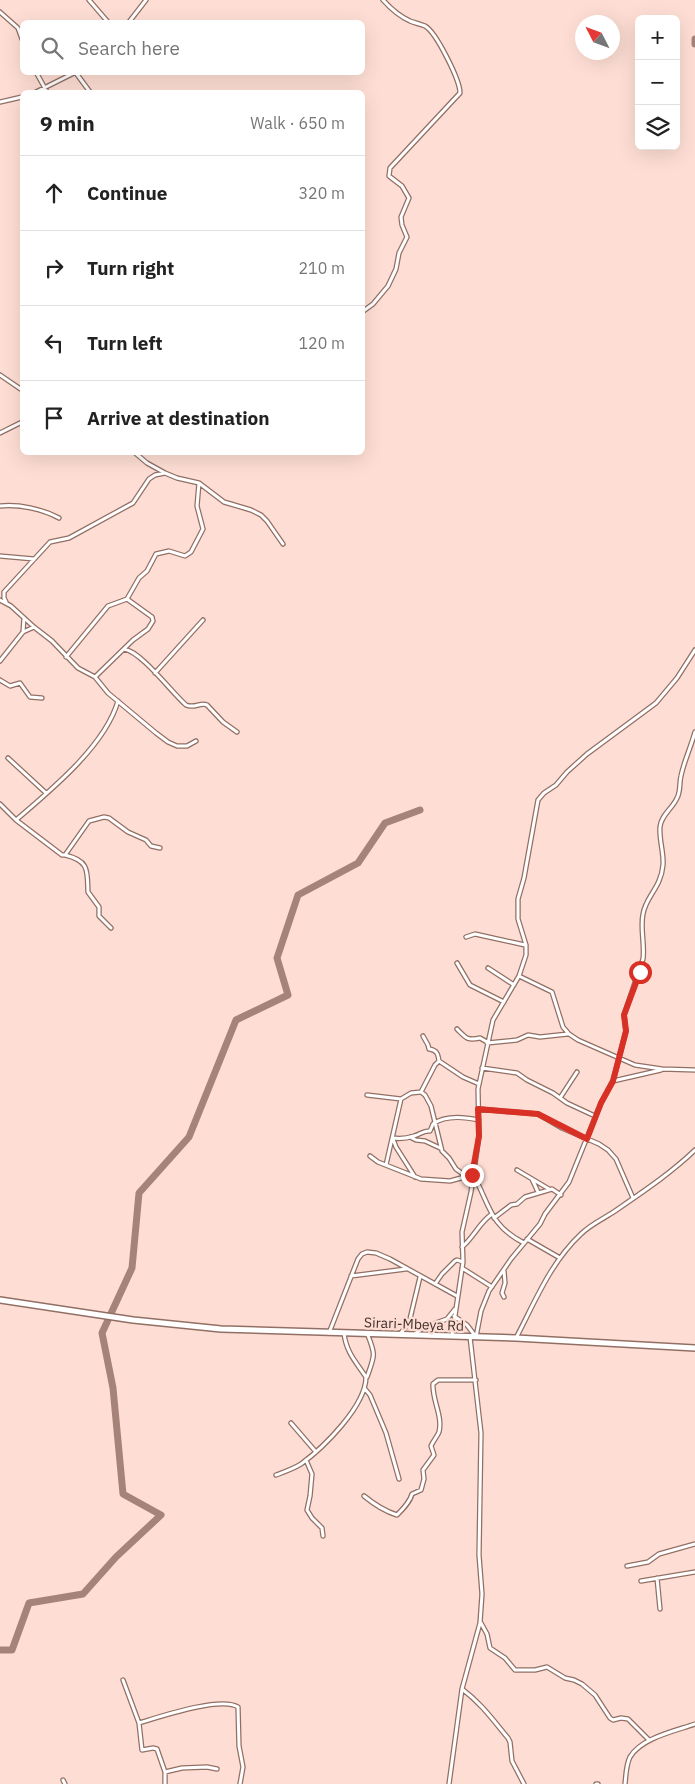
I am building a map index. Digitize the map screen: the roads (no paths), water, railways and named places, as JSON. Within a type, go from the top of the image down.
[{"type":"highway","name":"Sirari-Mbeya Rd","points":[[0,1300],[133,1320],[221,1329],[516,1338],[695,1348]]},
{"type":"street","points":[[90,0],[106,20]]},
{"type":"street","points":[[131,20],[146,0]]},
{"type":"street","points":[[365,310],[376,301],[388,286],[396,269],[399,253],[407,237],[401,217],[408,198],[402,186],[389,176],[390,168],[460,93],[459,82],[454,70],[432,33],[424,26],[401,17],[383,0]]},
{"type":"street","points":[[0,12],[18,28],[20,34]]},
{"type":"street","points":[[38,75],[46,90],[72,75]]},
{"type":"street","points":[[77,75],[89,90]]},
{"type":"street","points":[[0,102],[20,97]]},
{"type":"street","points":[[0,375],[20,389]]},
{"type":"street","points":[[0,433],[20,423]]},
{"type":"street","points":[[138,455],[165,473],[199,483],[220,500],[251,510],[262,516],[268,520],[284,544]]},
{"type":"street","points":[[7,603],[4,598],[4,592],[50,542],[69,538],[133,502],[149,479],[155,475],[165,473]]},
{"type":"street","points":[[66,657],[108,606],[126,599],[139,578],[147,571],[156,554],[169,551],[185,556],[191,552],[202,529],[197,506],[199,483]]},
{"type":"street","points":[[0,506],[48,512],[60,518]]},
{"type":"street","points":[[0,556],[35,559]]},
{"type":"street","points":[[94,677],[148,629],[153,621],[152,617],[126,599]]},
{"type":"street","points":[[0,600],[7,603],[52,641],[66,657],[85,673],[94,677],[118,701],[168,742],[181,746],[196,741]]},
{"type":"street","points":[[23,632],[24,618]]},
{"type":"street","points":[[155,673],[203,620]]},
{"type":"street","points":[[0,660],[23,632],[34,627]]},
{"type":"street","points":[[124,649],[132,652],[186,705],[192,707],[207,705],[237,732]]},
{"type":"street","points":[[452,1336],[463,1262],[462,1232],[479,1136],[477,1096],[493,1020],[519,976],[526,954],[526,946],[519,926],[518,899],[524,878],[538,800],[544,793],[559,783],[567,772],[587,754],[656,703],[677,678],[695,650]]},
{"type":"street","points":[[0,680],[10,686],[20,683],[30,697],[42,698]]},
{"type":"street","points":[[16,820],[76,764],[98,739],[115,713],[118,701]]},
{"type":"street","points":[[449,1784],[462,1689],[480,1623],[482,1594],[479,1569],[478,1520],[481,1433],[473,1337],[481,1311],[492,1287],[569,1182],[595,1116],[613,1081],[626,1031],[624,1015],[643,959],[642,914],[644,906],[659,883],[662,874],[663,856],[660,827],[667,812],[677,799],[684,764],[695,732]]},
{"type":"street","points":[[8,758],[46,793]]},
{"type":"street","points":[[0,804],[16,820],[59,854],[74,857],[85,866],[89,880],[88,892],[98,907],[99,916],[111,928]]},
{"type":"street","points":[[65,855],[90,821],[104,817],[109,818],[128,832],[146,840],[151,846],[160,848]]},
{"type":"street","points":[[466,937],[475,934],[526,946]]},
{"type":"street","points":[[458,964],[470,985],[504,1002]]},
{"type":"street","points":[[488,968],[514,986]]},
{"type":"street","points":[[519,976],[552,992],[563,1027],[578,1040],[635,1065],[662,1069],[695,1070]]},
{"type":"street","points":[[457,1029],[467,1039],[474,1040],[479,1038],[487,1042],[517,1040],[528,1034],[540,1037],[569,1034]]},
{"type":"street","points":[[421,1092],[431,1071],[439,1061],[438,1053],[435,1050],[429,1049],[423,1036]]},
{"type":"street","points":[[439,1061],[463,1077],[479,1084]]},
{"type":"street","points":[[482,1068],[517,1073],[595,1116]]},
{"type":"street","points":[[613,1081],[662,1069]]},
{"type":"street","points":[[560,1098],[577,1072]]},
{"type":"street","points":[[367,1095],[401,1099],[411,1093],[421,1092],[425,1095],[431,1106],[441,1149],[456,1169],[467,1177]]},
{"type":"street","points":[[386,1165],[401,1099]]},
{"type":"street","points":[[478,1109],[538,1114],[605,1148],[614,1156],[633,1198]]},
{"type":"street","points":[[393,1139],[410,1137],[430,1131],[435,1122],[442,1119],[479,1120]]},
{"type":"street","points":[[410,1137],[425,1141],[441,1149]]},
{"type":"street","points":[[393,1139],[399,1152],[416,1177]]},
{"type":"street","points":[[516,1338],[539,1290],[560,1258],[580,1235],[594,1223],[633,1198],[681,1163],[695,1150]]},
{"type":"street","points":[[370,1156],[386,1165],[416,1177],[450,1181],[473,1174]]},
{"type":"street","points":[[517,1170],[561,1194]]},
{"type":"street","points":[[473,1174],[485,1201],[500,1227],[524,1243]]},
{"type":"street","points":[[532,1179],[538,1192]]},
{"type":"street","points":[[494,1218],[525,1197],[550,1189]]},
{"type":"street","points":[[462,1247],[474,1236],[483,1220],[492,1214]]},
{"type":"street","points":[[527,1239],[560,1258]]},
{"type":"street","points":[[330,1333],[358,1259],[366,1252],[376,1253],[390,1259],[457,1296]]},
{"type":"street","points":[[435,1284],[455,1261],[463,1262]]},
{"type":"street","points":[[462,1268],[492,1287]]},
{"type":"street","points":[[351,1276],[406,1269]]},
{"type":"street","points":[[504,1270],[505,1283],[502,1293],[504,1297]]},
{"type":"street","points":[[400,1334],[409,1323],[420,1276]]},
{"type":"street","points":[[414,1335],[424,1327],[447,1319],[455,1308]]},
{"type":"street","points":[[454,1316],[467,1325],[473,1337]]},
{"type":"street","points":[[344,1332],[345,1345],[366,1377]]},
{"type":"street","points":[[276,1475],[296,1467],[332,1438],[361,1397],[374,1356],[367,1333]]},
{"type":"street","points":[[364,1496],[380,1509],[397,1515],[401,1512],[412,1494],[421,1490],[424,1480],[423,1470],[434,1455],[431,1446],[438,1432],[439,1424],[433,1391],[434,1384],[438,1380],[476,1380]]},
{"type":"street","points":[[364,1388],[370,1395],[386,1434],[399,1479]]},
{"type":"street","points":[[291,1423],[316,1452]]},
{"type":"street","points":[[306,1460],[312,1474],[307,1510],[309,1515],[322,1528],[323,1536]]},
{"type":"street","points":[[627,1566],[648,1562],[659,1554],[695,1544]]},
{"type":"street","points":[[641,1581],[695,1572]]},
{"type":"street","points":[[657,1578],[660,1609]]},
{"type":"street","points":[[480,1623],[487,1634],[490,1648],[505,1658],[515,1670],[535,1670],[547,1667],[565,1678],[574,1680],[595,1695],[610,1718],[613,1720],[628,1719],[649,1740]]},
{"type":"street","points":[[123,1680],[139,1723],[142,1750],[157,1749],[165,1772],[165,1784]]},
{"type":"street","points":[[462,1689],[476,1699],[508,1738],[512,1761],[524,1784]]},
{"type":"street","points":[[139,1723],[187,1709],[233,1703],[238,1707],[239,1712],[237,1723],[238,1746],[243,1767],[240,1784]]},
{"type":"street","points":[[625,1784],[630,1758],[649,1740],[695,1724]]},
{"type":"street","points":[[165,1772],[182,1768],[207,1767],[217,1769]]},
{"type":"waterway","points":[[695,39],[695,44]]},
{"type":"waterway","points":[[0,1650],[12,1650],[29,1603],[83,1594],[116,1557],[161,1515],[123,1494],[113,1388],[102,1333],[132,1268],[139,1193],[189,1137],[236,1020],[288,995],[277,958],[298,895],[358,863],[385,823],[420,810]]}]
